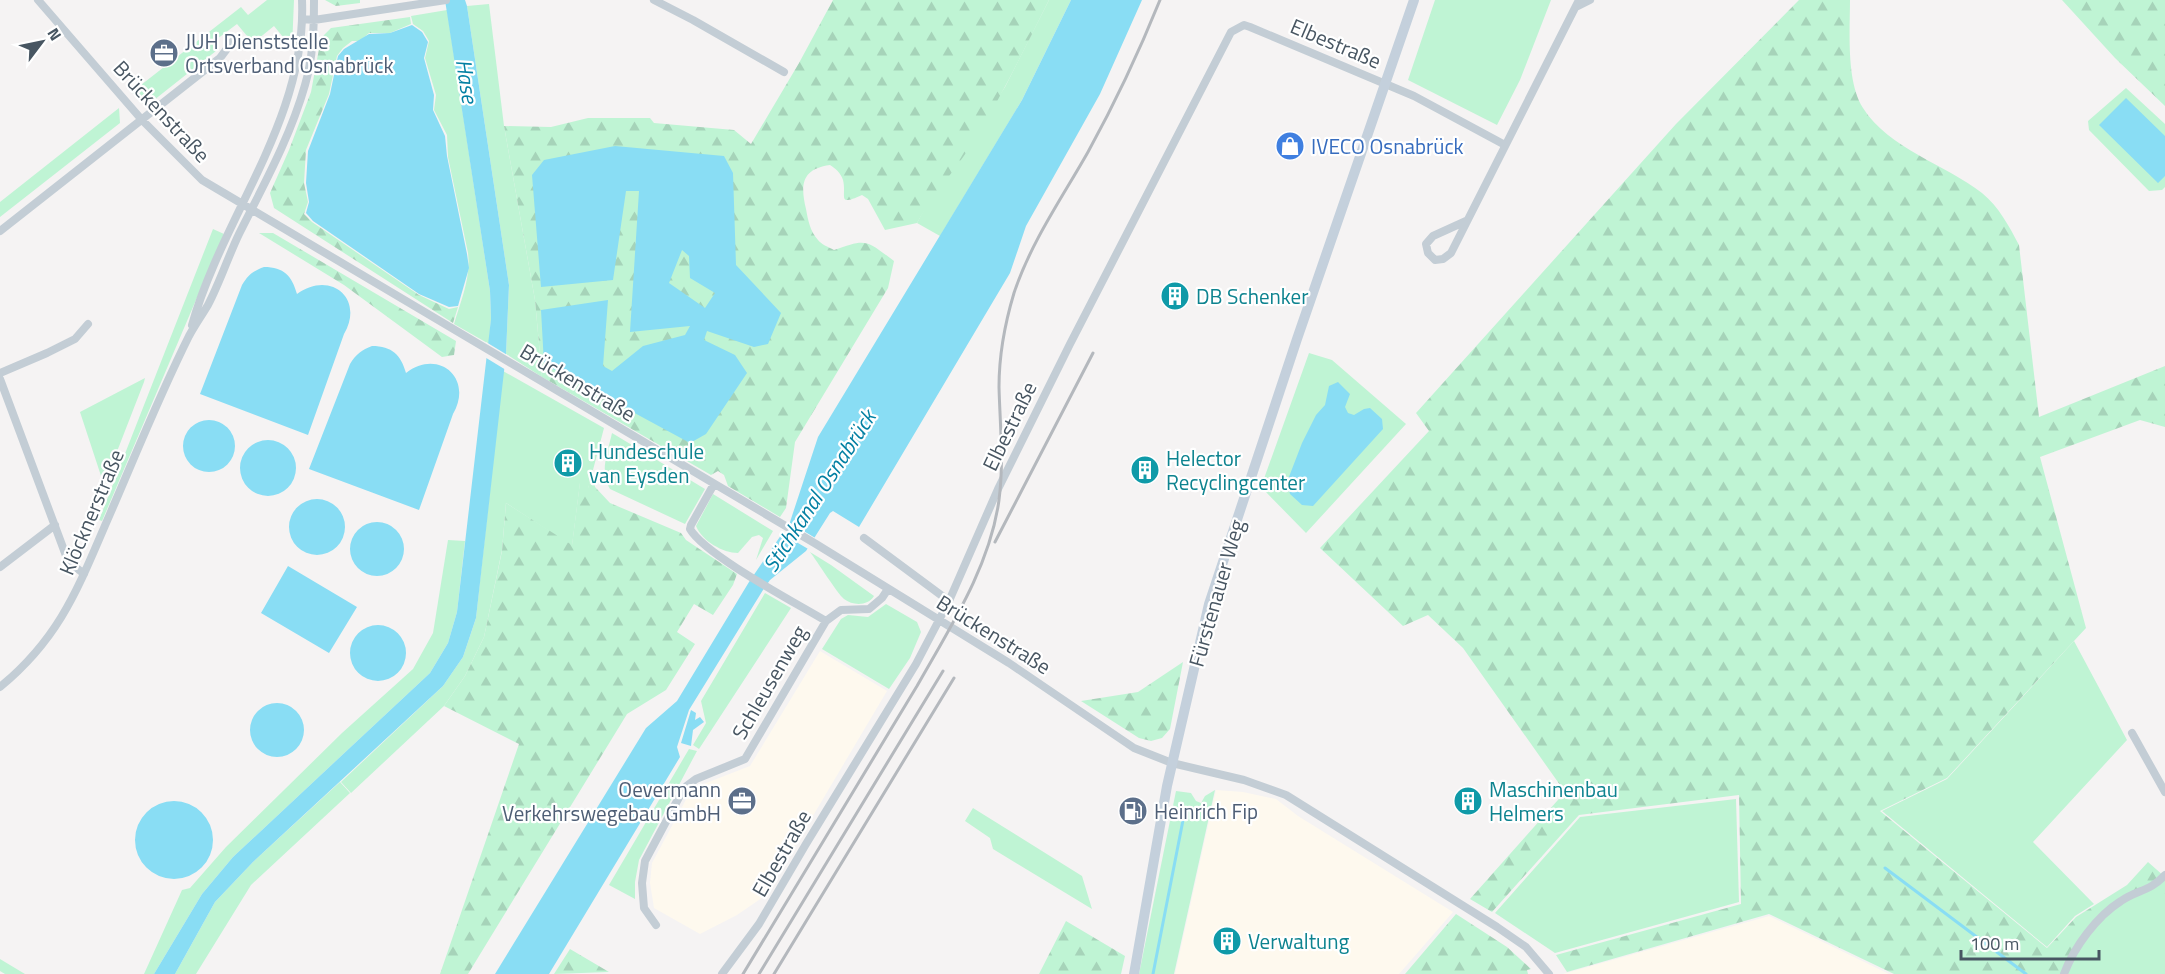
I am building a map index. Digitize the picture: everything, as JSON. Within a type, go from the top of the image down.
[{"type":"street","name":"Brückenstraße","points":[[38,0],[142,120],[202,180],[778,520],[1009,663],[1134,748],[1172,763]]},
{"type":"street","name":"Klöcknerstraße","points":[[190,334],[199,302],[282,118],[293,82],[300,46],[302,0]]},
{"type":"street","name":"Klöcknerstraße","points":[[0,687],[30,659],[54,630],[75,595],[146,429],[190,334],[208,305],[282,147],[305,85],[312,48],[314,0]]},
{"type":"street","points":[[302,20],[446,0]]},
{"type":"street","points":[[654,0],[784,72]]},
{"type":"street","name":"Fürstenauer Weg","points":[[1134,974],[1172,763],[1209,604],[1297,339],[1414,0]]},
{"type":"street","points":[[1466,220],[1433,236],[1426,244],[1428,254],[1435,260],[1443,259],[1451,253],[1577,4],[1590,0]]},
{"type":"street","name":"Elbestraße","points":[[722,974],[776,897],[916,664],[949,601],[998,489],[1070,344],[1231,32],[1244,25],[1250,27],[1386,84]]},
{"type":"street","points":[[0,231],[220,58],[232,42]]},
{"type":"street","points":[[1386,84],[1414,96],[1505,145]]},
{"type":"street","points":[[0,373],[75,339],[88,324]]},
{"type":"street","points":[[0,381],[68,561],[84,574]]},
{"type":"street","name":"Schleusenweg","points":[[714,484],[690,529],[695,537],[766,585],[826,621]]},
{"type":"street","points":[[0,567],[55,525]]},
{"type":"street","points":[[864,538],[949,601]]},
{"type":"street","name":"Schleusenweg","points":[[656,925],[644,908],[642,883],[645,861],[684,789],[696,779],[745,759],[826,621],[841,610],[869,609],[882,598],[888,589]]},
{"type":"street","points":[[2132,733],[2165,792]]},
{"type":"street","points":[[1172,763],[1244,780],[1286,795],[1497,927],[1526,947],[1549,974]]},
{"type":"street","points":[[2064,974],[2078,947],[2106,913],[2128,896],[2154,887],[2165,875]]},
{"type":"shaded area","points":[[820,651],[887,691],[766,895],[737,915],[700,934],[654,908],[650,883],[652,863],[689,794],[701,785],[750,766]]},
{"type":"shaded area","points":[[1216,790],[1243,792],[1276,799],[1298,816],[1453,912],[1399,974],[1175,974]]},
{"type":"shaded area","points":[[1769,916],[1889,974],[1563,974]]},
{"type":"green space","points":[[267,0],[294,0],[292,48],[274,26],[253,43],[237,24],[217,39],[216,51],[149,104],[141,103],[132,92],[241,7],[248,15]]},
{"type":"green space","points":[[325,0],[360,0],[360,3],[336,6]]},
{"type":"green space","points":[[833,0],[1049,0],[981,129],[917,223],[885,230],[868,199],[862,195],[849,200],[844,198],[842,177],[830,165],[814,170],[805,179],[804,200],[810,225],[819,241],[834,250],[853,244],[866,243],[894,261],[888,288],[795,442],[786,508],[780,517],[728,486],[724,475],[718,471],[711,475],[542,377],[535,300],[504,126],[551,127],[588,118],[650,118],[654,123],[734,130],[751,144]]},
{"type":"green space","points":[[1049,0],[1071,0],[1022,100],[940,236],[917,223],[1005,87]]},
{"type":"green space","points":[[1435,0],[1551,0],[1520,80],[1497,125],[1408,80]]},
{"type":"green space","points":[[1799,0],[1850,0],[1851,70],[1863,108],[1874,122],[1902,145],[1982,193],[1999,211],[2011,231],[2019,245],[2039,417],[2165,366],[2165,427],[2140,420],[2040,457],[2086,628],[1947,778],[1880,811],[2047,948],[2076,917],[2127,885],[2148,862],[2165,877],[2165,894],[2153,887],[2128,896],[2085,938],[2064,974],[1894,974],[1769,914],[1567,972],[1556,955],[1741,904],[1739,795],[1579,815],[1492,912],[1470,899],[1565,792],[1463,648],[1428,615],[1403,626],[1320,548],[1429,431],[1416,413],[1676,124]]},
{"type":"green space","points":[[2062,0],[2165,0],[2165,106],[2115,58]]},
{"type":"green space","points":[[489,4],[504,126],[535,300],[542,377],[506,354],[509,285],[467,6]]},
{"type":"green space","points":[[447,10],[490,291],[489,344],[454,324],[467,280],[468,253],[448,157],[447,135],[434,110],[436,95],[425,58],[429,41],[423,31],[413,24],[411,16]]},
{"type":"green space","points":[[410,17],[411,24],[390,33],[369,33],[360,41],[352,41],[337,56],[329,94],[306,150],[304,183],[308,202],[304,214],[312,222],[419,295],[449,309],[458,307],[453,323],[274,208],[270,193],[311,92],[321,38],[331,28]]},
{"type":"green space","points":[[2126,88],[2165,124],[2165,187],[2162,190],[2149,191],[2089,130],[2088,121]]},
{"type":"green space","points":[[119,108],[120,123],[0,217],[0,202]]},
{"type":"green space","points":[[213,229],[224,234],[102,521],[99,520]]},
{"type":"green space","points":[[259,233],[273,233],[456,341],[454,355],[442,357],[344,285]]},
{"type":"green space","points":[[1309,353],[1332,360],[1406,424],[1306,533],[1261,487]]},
{"type":"green space","points":[[503,371],[604,428],[588,489],[580,483],[572,546],[506,503],[502,550],[484,637],[465,676],[444,706],[351,793],[341,782],[443,686],[463,657],[476,618]]},
{"type":"green space","points":[[145,378],[144,382],[104,485],[80,412]]},
{"type":"green space","points":[[612,433],[705,489],[685,524],[610,489],[605,469]]},
{"type":"green space","points":[[593,470],[595,487],[610,503],[681,533],[686,540],[737,574],[733,585],[713,615],[694,604],[677,632],[695,644],[666,690],[627,714],[468,974],[440,974],[519,744],[444,706],[465,676],[484,637],[502,551],[506,503],[572,545],[580,482],[588,488]]},
{"type":"green space","points":[[713,494],[773,531],[756,560],[763,538],[759,535],[752,537],[738,553],[726,551],[714,545],[699,531],[696,526]]},
{"type":"green space","points":[[448,540],[465,541],[457,612],[448,643],[430,673],[233,857],[202,894],[154,974],[144,974],[182,890],[190,888],[226,847],[342,733],[413,669],[433,633]]},
{"type":"green space","points":[[810,552],[874,596],[868,602],[860,604],[844,599]]},
{"type":"green space","points":[[765,593],[791,608],[699,749],[693,745],[706,723],[701,701]]},
{"type":"green space","points":[[886,604],[917,622],[921,632],[910,658],[889,689],[822,649],[841,619],[848,615],[868,617]]},
{"type":"green space","points":[[2074,641],[2127,740],[2033,842],[2094,904],[2075,916],[2047,947],[1882,811],[1947,779]]},
{"type":"green space","points":[[1183,662],[1170,729],[1162,738],[1151,741],[1139,738],[1081,701],[1138,692]]},
{"type":"green space","points":[[689,749],[697,751],[639,860],[635,899],[609,885]]},
{"type":"green space","points":[[340,782],[350,793],[251,885],[196,974],[175,974],[215,902],[253,862]]},
{"type":"green space","points":[[1215,790],[1174,974],[1139,974],[1176,791],[1191,793],[1196,801],[1201,803],[1205,796]]},
{"type":"green space","points":[[1736,799],[1739,902],[1555,953],[1495,913],[1580,817]]},
{"type":"green space","points":[[973,808],[1082,876],[1092,909],[993,849],[990,838],[965,821]]},
{"type":"green space","points":[[2165,877],[2165,974],[2065,974],[2071,959],[2112,907]]},
{"type":"green space","points":[[1456,914],[1507,947],[1531,969],[1527,970],[1528,974],[1405,974]]},
{"type":"green space","points":[[1066,921],[1125,956],[1121,974],[1039,974]]},
{"type":"green space","points":[[570,949],[609,972],[554,974]]},
{"type":"green space","points":[[0,959],[25,974],[5,974],[0,971]]},
{"type":"water","name":"Hase","points":[[445,0],[465,0],[467,6],[509,285],[506,354],[476,618],[463,657],[443,686],[253,862],[215,902],[175,974],[154,974],[202,894],[233,857],[430,673],[448,643],[457,612],[491,319],[490,291]]},
{"type":"water","name":"Stichkanal Osnabrück","points":[[1071,0],[1142,0],[1100,94],[1026,226],[1010,273],[859,527],[833,511],[806,551],[770,580],[763,590],[689,710],[677,747],[680,757],[549,974],[495,974],[646,728],[677,701],[749,582],[790,522],[818,437],[1022,100]]},
{"type":"water","points":[[412,25],[422,32],[428,42],[424,58],[434,95],[433,110],[445,136],[467,254],[469,268],[458,306],[449,307],[419,294],[313,221],[306,213],[309,202],[306,183],[308,151],[330,94],[338,56],[344,49],[369,34],[390,33]]},
{"type":"water","points":[[2126,98],[2165,136],[2165,176],[2158,183],[2099,125]]},
{"type":"water","points":[[615,146],[724,156],[733,173],[736,265],[781,313],[768,344],[754,347],[707,331],[704,340],[735,355],[747,373],[706,434],[690,443],[544,364],[541,310],[608,300],[603,366],[612,371],[643,346],[685,335],[690,326],[630,332],[639,191],[626,191],[613,280],[541,287],[532,175],[544,160]],"holes":[[[682,250],[689,256],[690,278],[715,293],[705,308],[669,283]]]},
{"type":"water","points":[[264,267],[271,267],[286,274],[293,282],[297,294],[309,287],[321,285],[332,287],[347,299],[350,309],[349,321],[308,435],[200,394],[242,285],[251,274]]},
{"type":"water","points":[[372,346],[379,346],[395,353],[406,373],[418,366],[440,365],[456,379],[459,389],[458,401],[419,510],[309,469],[350,364],[360,353]]},
{"type":"water","points":[[1338,382],[1350,394],[1345,407],[1348,413],[1354,415],[1370,408],[1382,419],[1383,429],[1313,506],[1302,505],[1290,494],[1287,482],[1302,443],[1316,415],[1325,405],[1329,386]]},
{"type":"water","points":[[204,420],[214,420],[223,424],[231,432],[235,446],[231,460],[223,468],[214,472],[204,472],[195,468],[187,460],[183,451],[183,441],[187,432],[195,424]]},
{"type":"water","points":[[268,440],[283,445],[291,453],[296,468],[291,483],[283,491],[268,496],[253,491],[245,483],[240,468],[245,453],[253,445]]},
{"type":"water","points":[[317,499],[328,501],[337,507],[343,516],[345,527],[343,538],[337,547],[328,553],[317,555],[306,553],[297,547],[291,538],[289,527],[291,516],[297,507],[306,501]]},
{"type":"water","points":[[372,522],[382,522],[392,526],[400,534],[404,549],[400,564],[392,572],[382,576],[372,576],[362,572],[354,564],[350,554],[350,544],[354,534],[362,526]]},
{"type":"water","points":[[288,566],[357,607],[329,653],[261,613]]},
{"type":"water","points":[[378,625],[389,627],[398,633],[404,642],[406,653],[404,664],[398,673],[389,679],[378,681],[367,679],[358,673],[352,664],[350,653],[352,642],[358,633],[367,627]]},
{"type":"water","points":[[277,703],[287,705],[296,711],[302,720],[304,730],[302,740],[296,749],[287,755],[277,757],[267,755],[258,749],[252,740],[250,730],[252,720],[258,711],[267,705]]},
{"type":"water","points":[[691,710],[696,713],[695,720],[700,717],[704,722],[693,730],[691,746],[681,743]]},
{"type":"water","points":[[174,801],[189,804],[202,812],[210,825],[213,840],[210,855],[202,868],[189,876],[174,879],[159,876],[146,868],[138,855],[135,840],[138,825],[146,812],[159,804]]},
{"type":"pier","points":[[486,342],[509,356],[506,370],[483,356]]},
{"type":"pier","points":[[787,521],[817,539],[810,550],[779,532]]},
{"type":"waterway","points":[[1153,974],[1185,810]]},
{"type":"waterway","points":[[1885,868],[2026,974]]},
{"type":"railway","points":[[743,974],[917,686],[955,620],[978,573],[994,525],[999,500],[1000,363],[1005,327],[1014,293],[1038,238],[1088,152],[1117,96],[1160,0]]},
{"type":"railway","points":[[995,542],[1093,353]]},
{"type":"railway","points":[[759,974],[943,671]]},
{"type":"railway","points":[[774,974],[954,678]]},
{"type":"place","name":"JUH Dienststelle Ortsverband Osnabrück","points":[[164,53]]},
{"type":"place","name":"IVECO Osnabrück","points":[[1290,146]]},
{"type":"place","name":"DB Schenker","points":[[1175,296]]},
{"type":"place","name":"Hundeschule van Eysden","points":[[568,463]]},
{"type":"place","name":"Helector Recyclingcenter","points":[[1145,470]]},
{"type":"place","name":"Oevermann Verkehrswegebau GmbH","points":[[742,801]]},
{"type":"place","name":"Maschinenbau Helmers","points":[[1468,801]]},
{"type":"place","name":"Heinrich Fip","points":[[1133,811]]},
{"type":"place","name":"Verwaltung","points":[[1227,941]]}]
